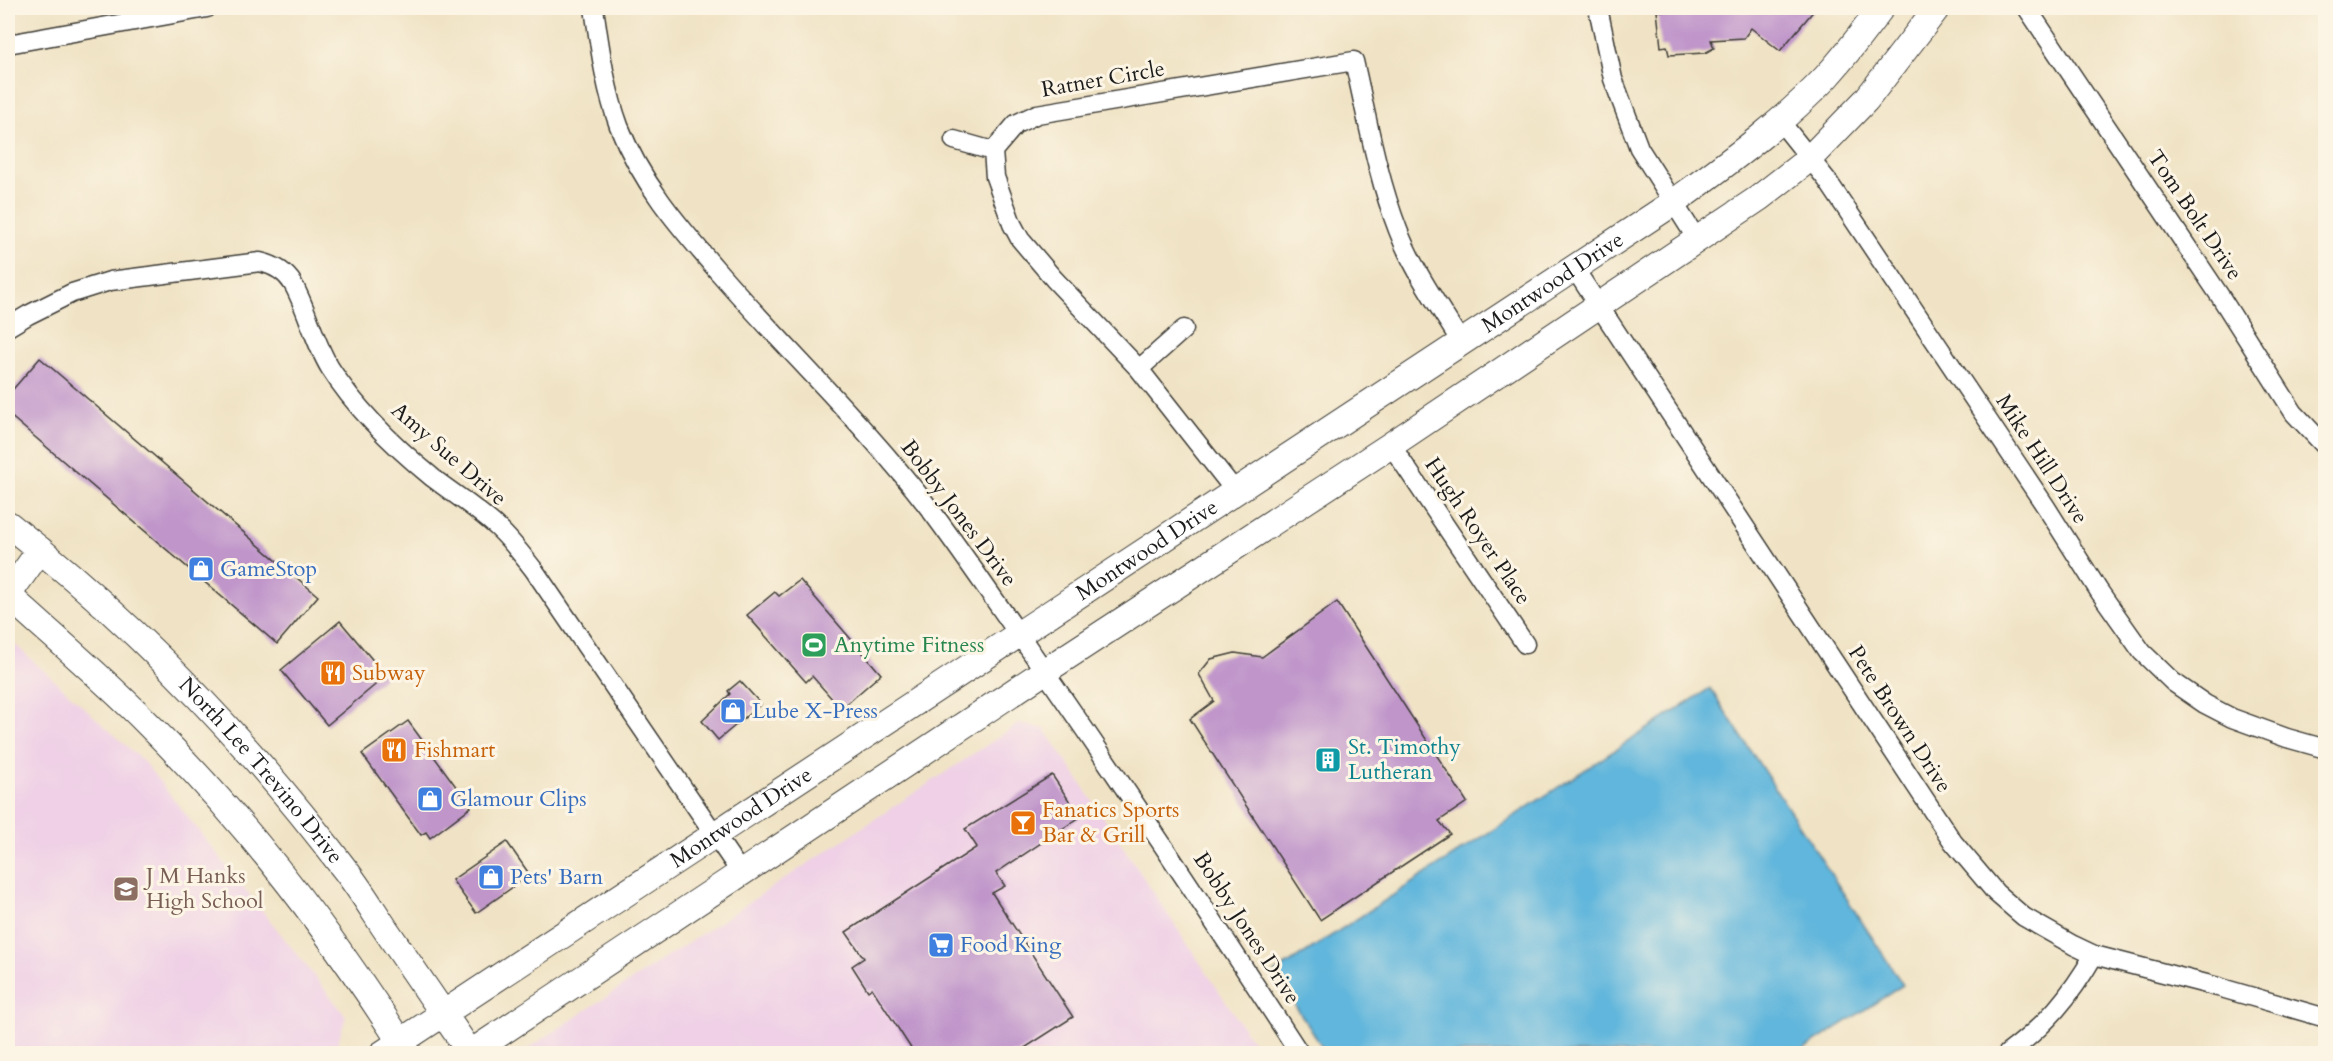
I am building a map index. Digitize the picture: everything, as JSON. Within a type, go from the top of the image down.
[{"type":"main road","name":"Montwood Drive","points":[[397,1049],[443,1014],[715,833],[1673,202],[1780,121],[1826,77],[1881,8]]},
{"type":"main road","name":"Montwood Drive","points":[[470,1053],[1045,671],[1392,446],[1698,241],[1809,159],[1866,100],[1937,8]]},
{"type":"main road","name":"North Lee Trevino Drive","points":[[8,524],[140,638],[209,708],[264,770],[344,867],[470,1053]]},
{"type":"main road","points":[[40,550],[8,595],[149,725],[210,789],[265,854],[368,992],[397,1049]]},
{"type":"street","points":[[8,44],[207,8]]},
{"type":"street","name":"Bobby Jones Drive","points":[[594,8],[609,93],[620,128],[631,152],[669,214],[732,288],[882,451],[969,562],[1196,892],[1300,1053]]},
{"type":"street","points":[[1598,8],[1613,79],[1639,148],[1698,241]]},
{"type":"street","name":"Tom Bolt Drive","points":[[2027,8],[2145,183],[2294,413],[2325,447]]},
{"type":"street","name":"Ratner Circle","points":[[993,152],[1016,124],[1037,114],[1354,61],[1374,150],[1398,231],[1429,290],[1461,342]]},
{"type":"street","name":"Mike Hill Drive","points":[[1780,121],[1827,180],[1952,364],[2099,591],[2142,652],[2173,682],[2214,709],[2287,738],[2325,749]]},
{"type":"street","points":[[954,140],[993,152],[996,177],[1012,224],[1020,239],[1054,279],[1139,369],[1235,491]]},
{"type":"street","name":"Amy Sue Drive","points":[[8,327],[72,293],[110,281],[260,262],[282,271],[293,283],[314,338],[330,367],[349,394],[384,433],[433,478],[470,503],[500,530],[534,570],[741,873]]},
{"type":"street","name":"Pete Brown Drive","points":[[1574,268],[1953,842],[1982,878],[2024,917],[2056,937],[2094,955],[2325,1018]]},
{"type":"street","points":[[1139,369],[1184,329]]},
{"type":"street","name":"Hugh Royer Place","points":[[1392,446],[1525,644]]},
{"type":"street","points":[[2007,1053],[2028,1038],[2066,999],[2077,986],[2094,955]]},
{"type":"shaded area","name":"J M Hanks High School","points":[[8,638],[144,762],[346,1016],[336,1049],[329,1054],[8,1053]]},
{"type":"shaded area","points":[[1020,723],[1045,729],[1260,1053],[520,1054]]},
{"type":"water","points":[[1710,688],[1903,985],[1798,1053],[1326,1053],[1274,973]]},
{"type":"building","points":[[1704,8],[1816,8],[1780,51],[1751,28],[1744,38],[1711,40],[1714,48],[1705,53],[1669,55],[1667,46],[1661,47],[1657,11]]},
{"type":"building","points":[[40,358],[318,596],[277,644],[8,414],[8,395]]},
{"type":"building","name":"Anytime Fitness","points":[[800,580],[881,674],[841,709],[812,676],[806,682],[747,615],[775,592],[779,596]]},
{"type":"building","name":"St. Timothy Lutheran","points":[[1337,602],[1467,802],[1439,821],[1450,834],[1320,920],[1190,719],[1214,701],[1199,674],[1211,659],[1235,653],[1262,657]]},
{"type":"building","name":"Subway","points":[[340,621],[386,676],[327,725],[281,670]]},
{"type":"building","name":"Lube X-Press","points":[[740,681],[761,704],[718,740],[702,721],[730,694],[728,691]]},
{"type":"building","points":[[408,721],[471,807],[430,838],[426,832],[421,835],[362,754]]},
{"type":"building","name":"Food King","points":[[1052,775],[1080,817],[996,873],[1005,886],[992,893],[1073,1017],[1017,1053],[914,1053],[872,988],[868,991],[852,966],[864,958],[846,932],[977,847],[965,829]]},
{"type":"building","name":"Pets' Barn","points":[[507,842],[530,875],[476,913],[452,880]]},
{"type":"place","name":"GameStop","points":[[201,569]]},
{"type":"place","name":"Anytime Fitness","points":[[814,645]]},
{"type":"place","name":"Subway","points":[[333,673]]},
{"type":"place","name":"Lube X-Press","points":[[733,711]]},
{"type":"place","name":"Fishmart","points":[[394,750]]},
{"type":"place","name":"St. Timothy Lutheran","points":[[1328,760]]},
{"type":"place","name":"Glamour Clips","points":[[430,799]]},
{"type":"place","name":"Fanatics Sports Bar & Grill","points":[[1023,823]]},
{"type":"place","name":"Pets' Barn","points":[[491,877]]},
{"type":"place","name":"J M Hanks High School","points":[[126,889]]},
{"type":"place","name":"Food King","points":[[941,945]]}]
